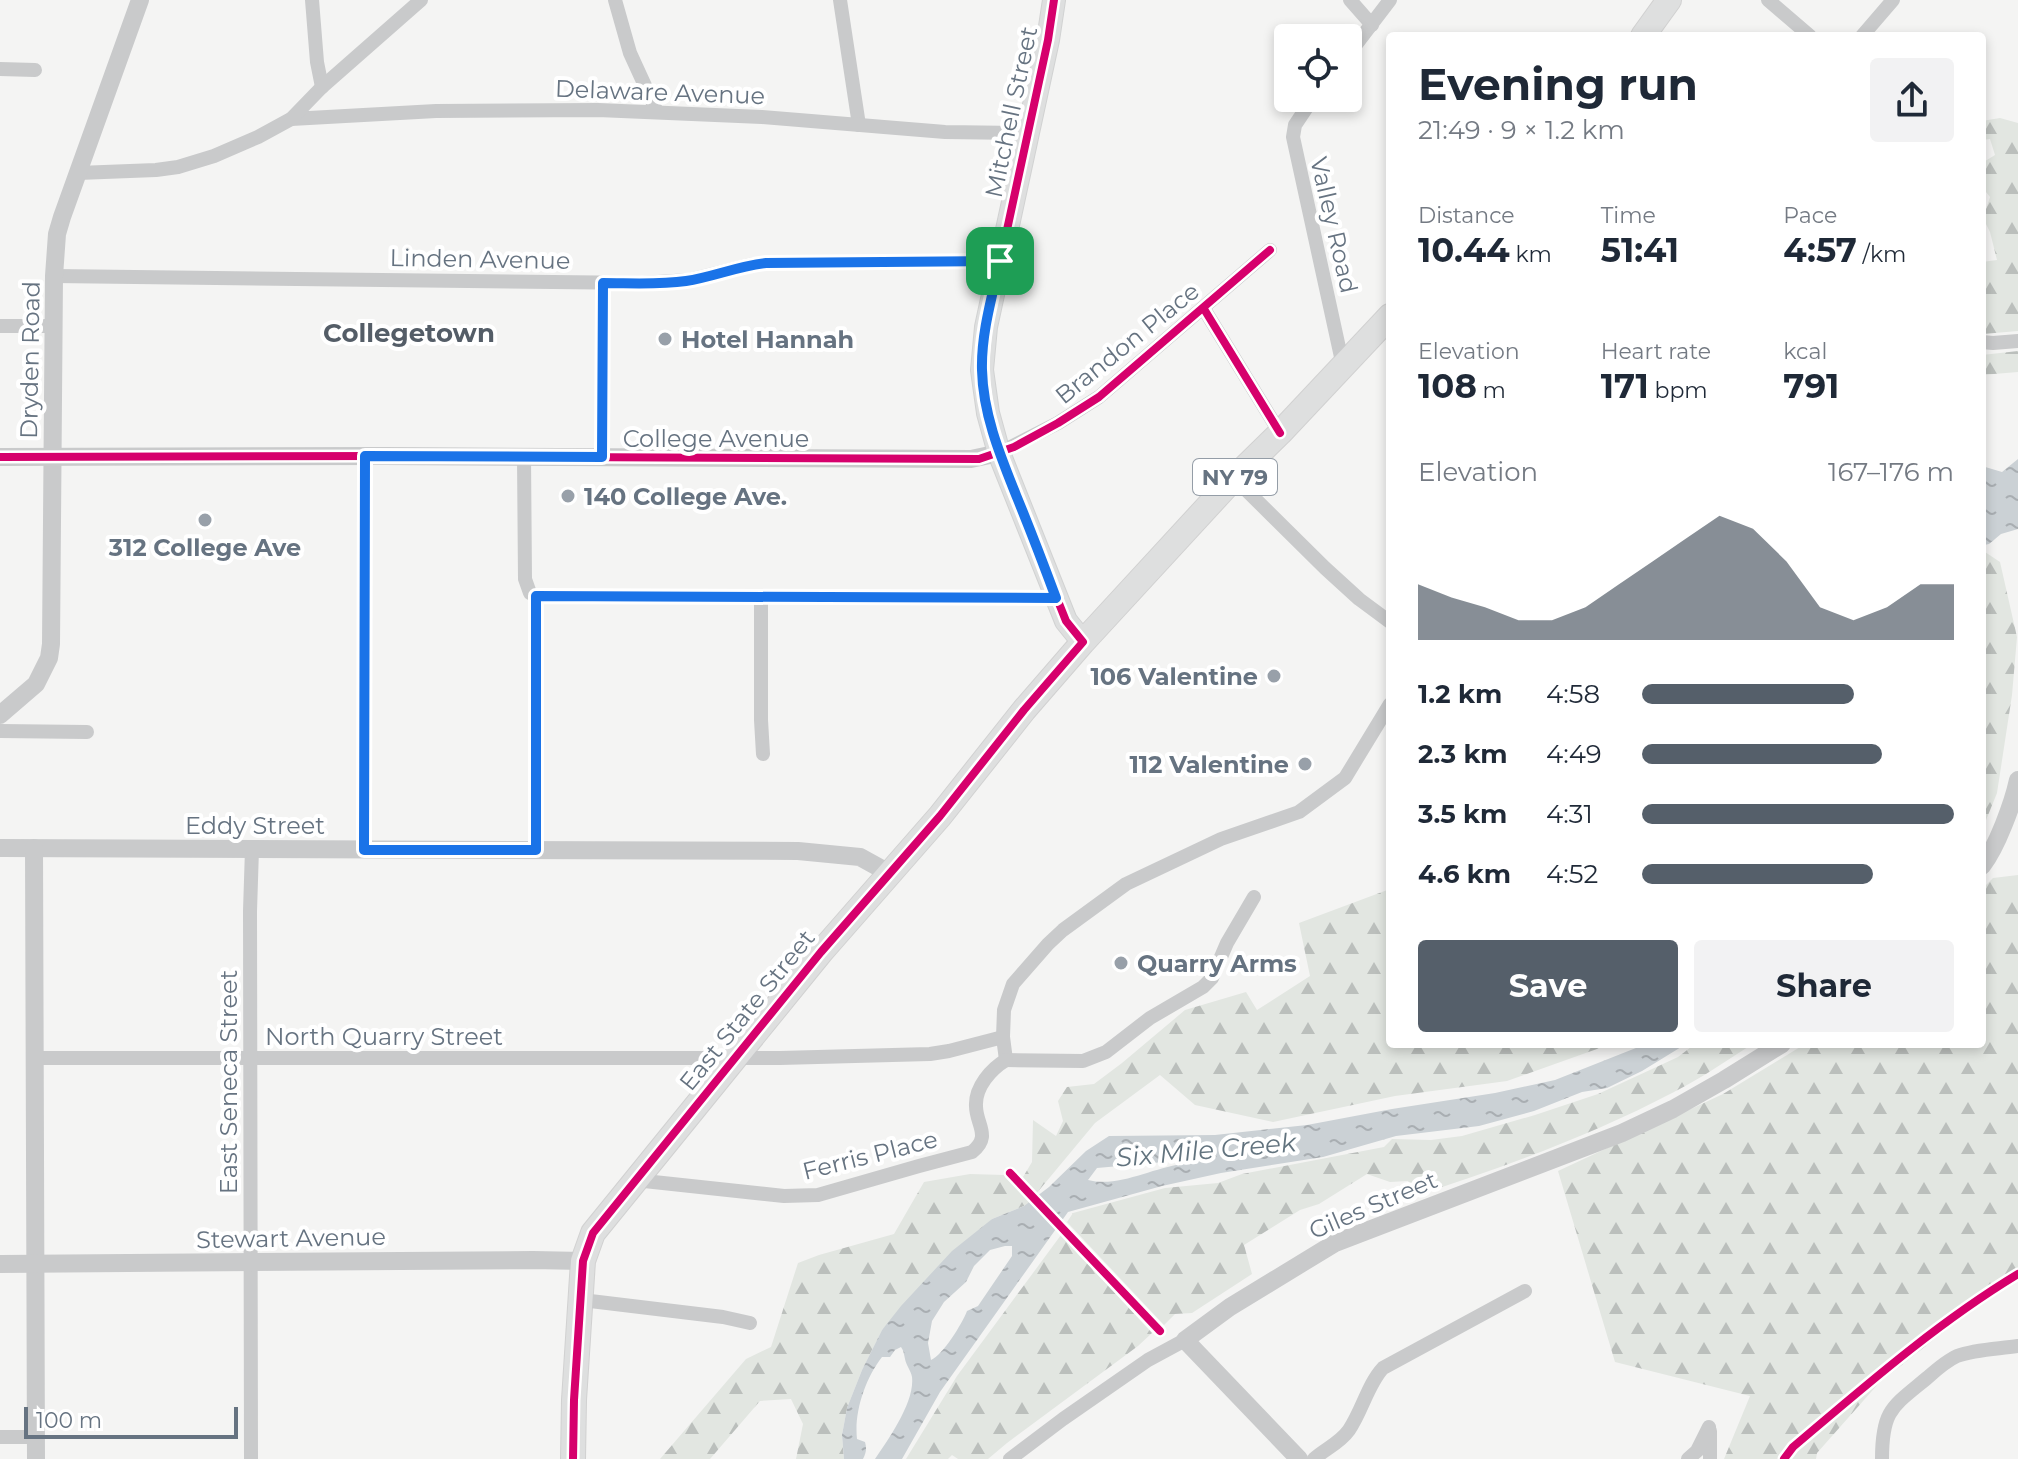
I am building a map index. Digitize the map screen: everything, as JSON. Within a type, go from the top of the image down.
[{"type":"highway","points":[[1646,32],[1669,0]]},
{"type":"highway","name":"East State Street","points":[[573,1459],[583,1261],[593,1233],[733,1058],[940,816],[1024,710],[1083,642],[1234,478],[1386,320]]},
{"type":"main road","name":"Mitchell Street","points":[[1054,0],[986,327],[982,370],[988,413],[999,453],[1066,621],[1083,642]]},
{"type":"street","name":"Dryden Road","points":[[0,715],[36,684],[49,658],[52,628],[54,276],[57,234],[140,0]]},
{"type":"street","points":[[312,0],[322,87]]},
{"type":"street","points":[[78,173],[178,167],[214,156],[291,119],[322,87],[421,0]]},
{"type":"street","points":[[615,0],[630,53],[657,112]]},
{"type":"street","points":[[840,0],[859,125]]},
{"type":"street","points":[[1350,0],[1372,25]]},
{"type":"street","points":[[1362,38],[1390,0]]},
{"type":"street","points":[[1768,0],[1805,32]]},
{"type":"street","points":[[1865,32],[1893,0]]},
{"type":"street","points":[[0,69],[35,70]]},
{"type":"street","name":"Delaware Avenue","points":[[291,119],[493,110],[598,110],[762,117],[945,132],[1028,133]]},
{"type":"street","name":"Valley Road","points":[[1302,112],[1293,137],[1343,366]]},
{"type":"street","name":"Brandon Place","points":[[999,453],[1058,423],[1099,397],[1270,250]]},
{"type":"street","name":"Linden Avenue","points":[[54,276],[643,283],[689,280],[766,263],[1000,261]]},
{"type":"street","points":[[602,457],[603,283]]},
{"type":"street","points":[[1204,309],[1280,433]]},
{"type":"street","points":[[0,326],[54,326]]},
{"type":"street","points":[[1986,342],[2018,341]]},
{"type":"street","name":"College Avenue","points":[[0,457],[971,459],[999,453]]},
{"type":"street","points":[[364,850],[365,456]]},
{"type":"street","points":[[524,457],[525,579],[530,593],[536,596],[1056,598]]},
{"type":"street","points":[[1234,478],[1325,568],[1386,619]]},
{"type":"street","points":[[536,596],[536,850]]},
{"type":"street","points":[[761,597],[763,754]]},
{"type":"street","points":[[1254,897],[1227,943],[1212,978],[1203,987],[1150,1018],[1106,1052],[1083,1061],[1006,1060],[1004,1010],[1013,984],[1063,930],[1126,884],[1221,839],[1299,812],[1345,778],[1386,711]]},
{"type":"street","points":[[0,731],[87,732]]},
{"type":"street","points":[[1986,860],[1993,850],[2018,780]]},
{"type":"street","name":"Eddy Street","points":[[0,848],[798,851],[860,857],[889,873]]},
{"type":"street","points":[[34,848],[36,1459]]},
{"type":"street","name":"East Seneca Street","points":[[251,1459],[252,849]]},
{"type":"street","name":"North Quarry Street","points":[[35,1058],[733,1058],[930,1054],[1003,1037]]},
{"type":"street","name":"Giles Street","points":[[1010,1459],[1148,1360],[1185,1340],[1239,1301],[1335,1243],[1622,1133],[1673,1109],[1776,1048]]},
{"type":"street","name":"Ferris Place","points":[[635,1180],[806,1196],[972,1152],[979,1147],[982,1138],[975,1107],[977,1096],[996,1066],[1006,1060]]},
{"type":"street","name":"Stewart Avenue","points":[[0,1264],[583,1261]]},
{"type":"street","points":[[1314,1459],[1347,1433],[1383,1368],[1525,1291]]},
{"type":"street","points":[[582,1300],[750,1323]]},
{"type":"street","points":[[1185,1340],[1299,1459]]},
{"type":"street","points":[[1882,1459],[1882,1435],[1893,1407],[1949,1360],[1960,1355],[2018,1346]]},
{"type":"street","points":[[1688,1459],[1697,1451],[1709,1427],[1710,1459]]},
{"type":"street","points":[[0,1437],[36,1437]]},
{"type":"green space","points":[[2000,118],[2018,123],[2018,331],[1986,334],[1986,261],[1997,260],[1986,224],[1990,197],[1986,192],[1986,161],[1995,155],[1990,139],[1986,140],[1986,120]]},
{"type":"green space","points":[[2018,351],[2018,372],[1986,375],[1986,355]]},
{"type":"green space","points":[[1986,553],[2000,562],[2017,637],[2012,695],[1997,793],[1986,820]]},
{"type":"green space","points":[[2018,875],[2018,1280],[1956,1322],[1879,1383],[1817,1453],[1816,1459],[1724,1459],[1750,1396],[1615,1362],[1558,1171],[1723,1094],[1798,1048],[1986,1048],[1986,885],[1993,878]]},
{"type":"green space","points":[[1386,890],[1386,1048],[1600,1048],[1507,1081],[1395,1096],[1273,1122],[1195,1105],[1160,1075],[1095,1123],[1036,1194],[1023,1177],[1032,1162],[1033,1120],[1056,1136],[1063,1121],[1058,1101],[1067,1087],[1094,1084],[1185,1010],[1246,992],[1257,1010],[1310,976],[1299,923]]},
{"type":"green space","points":[[1690,1048],[1747,1048],[1684,1087],[1612,1122],[1548,1149],[1417,1195],[1408,1181],[1390,1182],[1367,1174],[1244,1245],[1252,1274],[1192,1313],[1175,1314],[1164,1325],[1067,1222],[1073,1213],[1165,1188],[1218,1183],[1242,1174],[1384,1147],[1392,1139],[1431,1140],[1462,1136],[1598,1094],[1678,1057]]},
{"type":"green space","points":[[970,1174],[1004,1175],[1030,1202],[992,1219],[882,1330],[847,1408],[842,1435],[844,1459],[796,1459],[803,1424],[791,1399],[760,1401],[710,1459],[660,1459],[746,1359],[771,1347],[798,1263],[894,1234],[924,1182]]},
{"type":"green space","points":[[1061,1235],[1152,1333],[988,1459],[958,1459],[952,1455],[948,1459],[906,1459],[957,1376]]},
{"type":"water","points":[[2018,459],[2018,529],[2001,534],[1986,545],[1986,467],[2002,472]]},
{"type":"water","name":"Six Mile Creek","points":[[1636,1048],[1679,1048],[1607,1088],[1582,1092],[1534,1111],[1479,1126],[1396,1136],[1323,1157],[1162,1186],[1068,1212],[940,1392],[902,1459],[875,1459],[900,1420],[912,1387],[912,1377],[901,1347],[890,1357],[882,1357],[870,1375],[862,1396],[857,1418],[857,1439],[866,1444],[863,1459],[844,1459],[842,1435],[847,1408],[882,1330],[901,1306],[952,1251],[992,1219],[1024,1206],[1086,1151],[1109,1136],[1215,1135],[1307,1125],[1555,1080]],"holes":[[[1182,1161],[1182,1164],[1123,1180],[1088,1180],[1097,1168]],[[1012,1246],[1012,1256],[978,1306],[967,1311],[946,1346],[931,1360],[928,1343],[932,1321],[944,1302],[966,1282],[974,1266],[990,1250]]]},
{"type":"cycle path","points":[[573,1459],[583,1261],[593,1233],[821,952],[940,816],[1024,710],[1083,642],[1066,621],[999,453],[988,413],[982,370],[986,327],[1054,0]]},
{"type":"cycle path","points":[[0,457],[979,459],[1014,447],[1099,397],[1270,250]]},
{"type":"cycle path","points":[[1204,309],[1280,433]]},
{"type":"cycle path","points":[[1010,1173],[1160,1331]]},
{"type":"cycle path","points":[[1784,1459],[1793,1447],[1902,1356],[2018,1274]]},
{"type":"place","name":"Hotel Hannah","points":[[665,339]]},
{"type":"place","name":"140 College Ave.","points":[[568,496]]},
{"type":"place","name":"312 College Ave","points":[[205,520]]},
{"type":"place","name":"106 Valentine","points":[[1274,676]]},
{"type":"place","name":"112 Valentine","points":[[1305,764]]},
{"type":"place","name":"Quarry Arms","points":[[1121,963]]},
{"type":"district","name":"Collegetown","points":[[409,333]]},
{"type":"route","points":[[1000,261],[982,360],[985,397],[999,453],[1056,598],[536,596],[536,850],[364,850],[365,456],[602,457],[603,283],[673,282],[766,263],[1000,261]]}]
